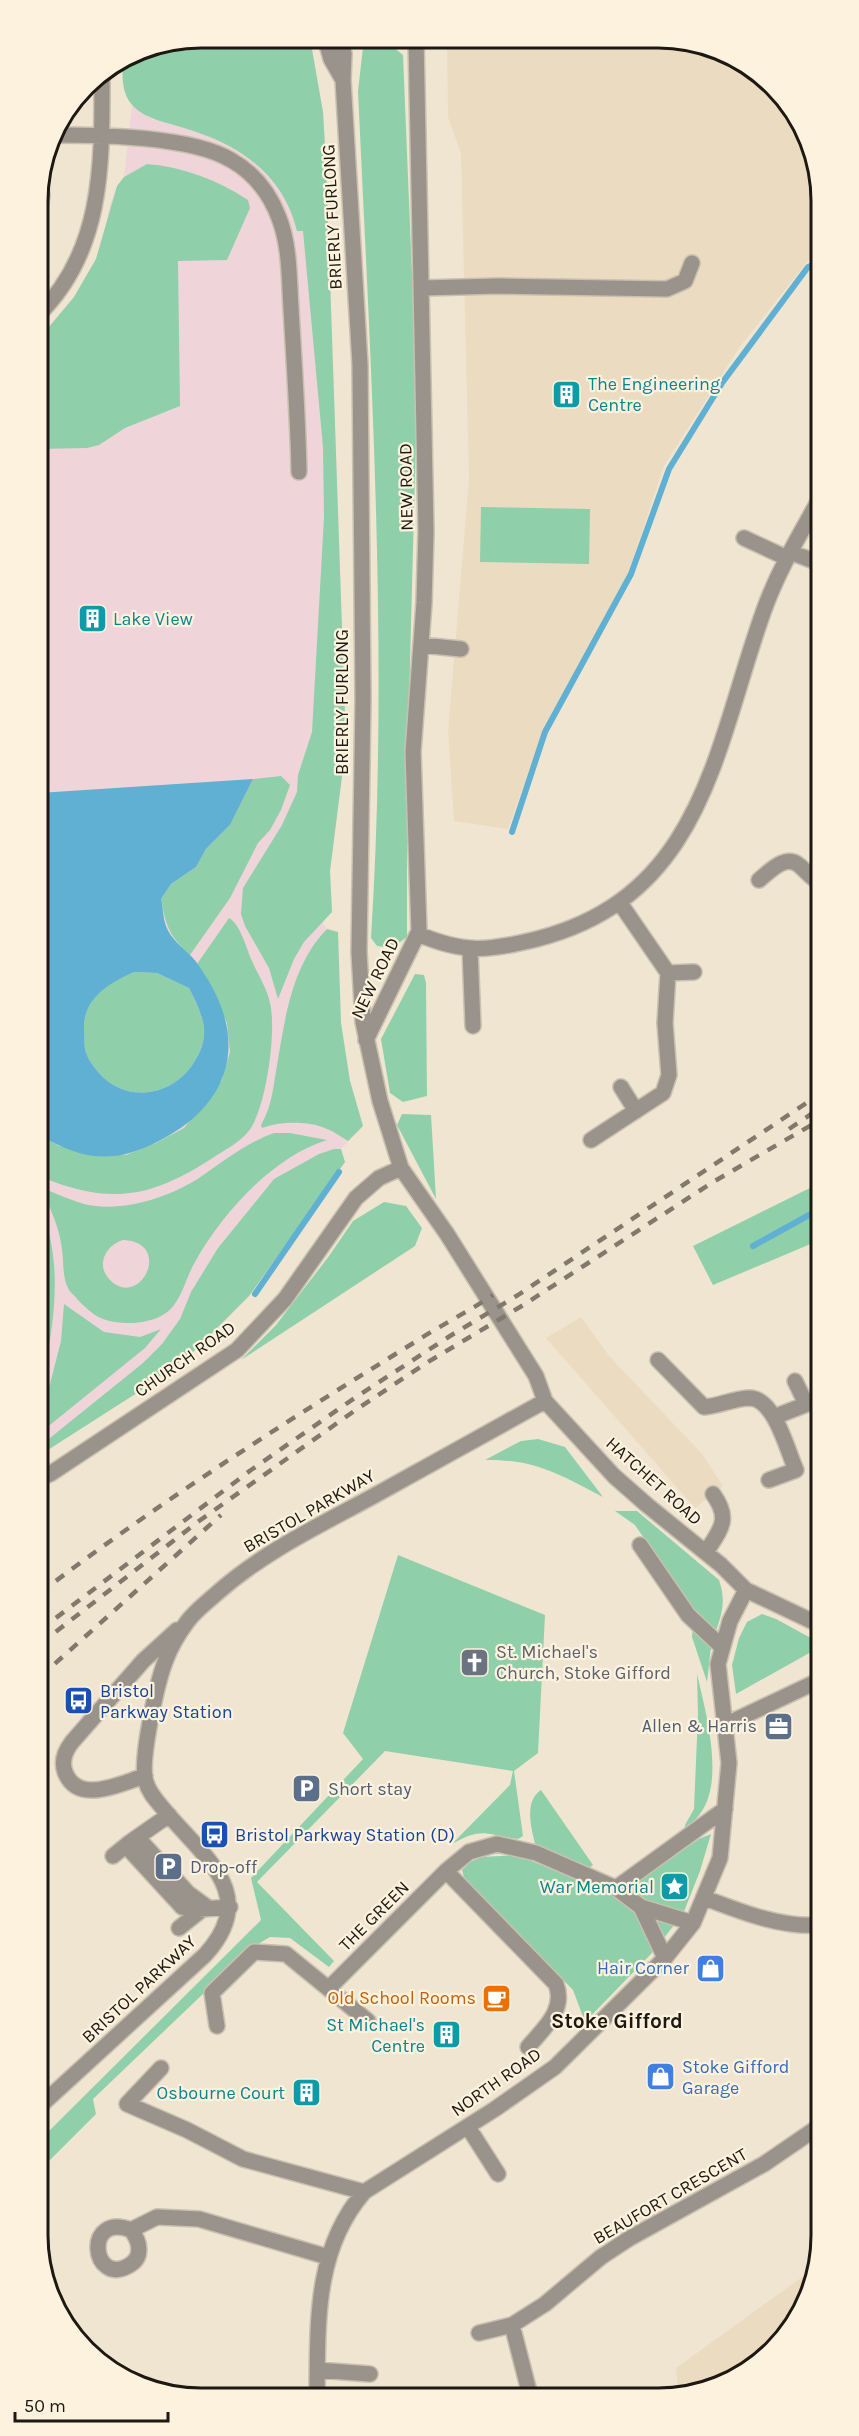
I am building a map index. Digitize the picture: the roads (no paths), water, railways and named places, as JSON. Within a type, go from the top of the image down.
[{"type":"street","name":"BRIERLY FURLONG","points":[[328,48],[331,59],[343,80]]},
{"type":"street","name":"BRIERLY FURLONG","points":[[342,48],[360,364],[363,699],[359,952],[361,1001],[366,1040],[380,1101],[401,1168],[484,1293]]},
{"type":"street","name":"NEW ROAD","points":[[366,1040],[415,940],[413,752],[426,562],[416,48]]},
{"type":"street","points":[[48,306],[81,252],[95,210],[102,135],[102,84]]},
{"type":"street","points":[[63,135],[102,135],[195,146],[231,159],[262,185],[279,217],[287,253],[298,415],[299,472]]},
{"type":"street","points":[[422,288],[500,286],[667,289],[685,281],[692,263]]},
{"type":"street","name":"NEW ROAD","points":[[415,940],[470,949],[504,946],[548,936],[575,926],[620,903],[642,883],[667,854],[698,804],[725,737],[774,583],[811,515]]},
{"type":"street","points":[[744,538],[811,561]]},
{"type":"street","points":[[421,645],[461,649]]},
{"type":"street","points":[[759,880],[783,861],[798,864],[811,877]]},
{"type":"street","points":[[591,1140],[663,1093],[669,1075],[665,1023],[668,973],[620,903]]},
{"type":"street","points":[[470,949],[473,1026]]},
{"type":"street","points":[[668,973],[694,972]]},
{"type":"street","points":[[621,1087],[636,1111]]},
{"type":"street","name":"CHURCH ROAD","points":[[48,1475],[237,1350],[285,1299],[356,1198],[379,1178],[401,1168]]},
{"type":"street","name":"HATCHET ROAD","points":[[484,1293],[536,1376],[544,1401],[614,1476],[706,1552],[746,1590],[811,1621]]},
{"type":"street","points":[[658,1360],[704,1407],[751,1398],[766,1405],[774,1417],[796,1470],[769,1480]]},
{"type":"street","points":[[795,1381],[811,1400]]},
{"type":"street","name":"BRISTOL PARKWAY","points":[[145,1776],[148,1738],[161,1676],[174,1643],[188,1621],[234,1579],[278,1548],[544,1401]]},
{"type":"street","points":[[774,1417],[811,1403]]},
{"type":"street","points":[[706,1552],[722,1522],[722,1507],[713,1494]]},
{"type":"street","points":[[640,1545],[688,1615],[722,1647]]},
{"type":"street","name":"NORTH ROAD","points":[[318,2388],[318,2313],[328,2257],[337,2230],[364,2192],[468,2127],[555,2067],[665,1958],[693,1923],[720,1858],[729,1763],[718,1664],[730,1621],[746,1590]]},
{"type":"street","points":[[179,1928],[200,1910],[207,1907],[230,1907],[227,1888],[216,1868],[154,1797],[145,1776],[96,1790],[81,1790],[70,1781],[66,1774],[64,1754],[143,1661],[188,1621]]},
{"type":"street","points":[[725,1725],[811,1684]]},
{"type":"street","points":[[616,1888],[725,1809]]},
{"type":"street","points":[[114,1856],[169,1815]]},
{"type":"street","points":[[132,1842],[188,1893],[207,1907]]},
{"type":"street","name":"THE GREEN","points":[[329,1988],[446,1871],[469,1852],[497,1844],[536,1853],[616,1888],[641,1907],[693,1923]]},
{"type":"street","points":[[446,1871],[545,1970],[556,1984],[560,1999],[551,2022],[528,2047]]},
{"type":"street","points":[[705,1898],[741,1912],[803,1927],[811,1926]]},
{"type":"street","name":"BRISTOL PARKWAY","points":[[48,2099],[205,1955],[223,1933],[230,1907]]},
{"type":"street","name":"THE GREEN","points":[[641,1907],[665,1958]]},
{"type":"street","points":[[218,2026],[212,1993],[254,1952],[286,1954],[368,2021]]},
{"type":"street","points":[[161,2068],[127,2104],[187,2130],[243,2159],[364,2192]]},
{"type":"street","points":[[468,2127],[498,2174]]},
{"type":"street","name":"BEAUFORT CRESCENT","points":[[479,2333],[512,2325],[545,2304],[601,2257],[630,2238],[764,2164],[811,2132]]},
{"type":"street","points":[[131,2230],[158,2217],[199,2219],[328,2257]]},
{"type":"street","points":[[512,2325],[528,2388]]},
{"type":"street","points":[[318,2370],[370,2374]]},
{"type":"water","points":[[253,779],[230,825],[206,849],[196,867],[171,884],[161,899],[168,931],[197,963],[219,1000],[229,1048],[225,1070],[216,1091],[202,1109],[183,1126],[159,1141],[127,1154],[98,1156],[84,1154],[48,1140],[48,792]],"holes":[[[134,972],[157,973],[189,988],[199,1009],[204,1031],[199,1053],[189,1070],[178,1080],[152,1092],[124,1090],[111,1083],[92,1065],[85,1047],[85,1019],[93,1001],[106,987]]]},
{"type":"waterway","points":[[512,832],[545,732],[631,574],[669,469],[722,383],[811,266]]},
{"type":"waterway","points":[[255,1294],[339,1172]]},
{"type":"waterway","points":[[753,1246],[811,1214]]},
{"type":"railway","points":[[48,1624],[251,1470],[356,1397],[518,1295],[811,1100]]},
{"type":"railway","points":[[789,1129],[811,1114]]},
{"type":"railway","points":[[48,1638],[199,1521],[357,1409],[713,1182],[811,1125]]},
{"type":"railway","points":[[48,1587],[131,1526],[271,1432],[493,1295]]},
{"type":"railway","points":[[48,1670],[221,1515]]},
{"type":"place","name":"The Engineering Centre","points":[[567,394]]},
{"type":"place","name":"Lake View","points":[[92,619]]},
{"type":"place","name":"St. Michael's Church, Stoke Gifford","points":[[475,1662]]},
{"type":"place","name":"Bristol Parkway Station","points":[[79,1701]]},
{"type":"place","name":"Allen & Harris","points":[[778,1726]]},
{"type":"place","name":"Short stay","points":[[307,1789]]},
{"type":"place","name":"Bristol Parkway Station (D)","points":[[214,1835]]},
{"type":"place","name":"Drop-off","points":[[169,1867]]},
{"type":"place","name":"War Memorial","points":[[675,1887]]},
{"type":"place","name":"Hair Corner","points":[[710,1968]]},
{"type":"place","name":"Old School Rooms","points":[[497,1998]]},
{"type":"place","name":"St Michael's Centre","points":[[446,2035]]},
{"type":"place","name":"Stoke Gifford Garage","points":[[661,2077]]},
{"type":"place","name":"Osbourne Court","points":[[306,2093]]},
{"type":"district","name":"Stoke Gifford","points":[[617,2021]]}]
